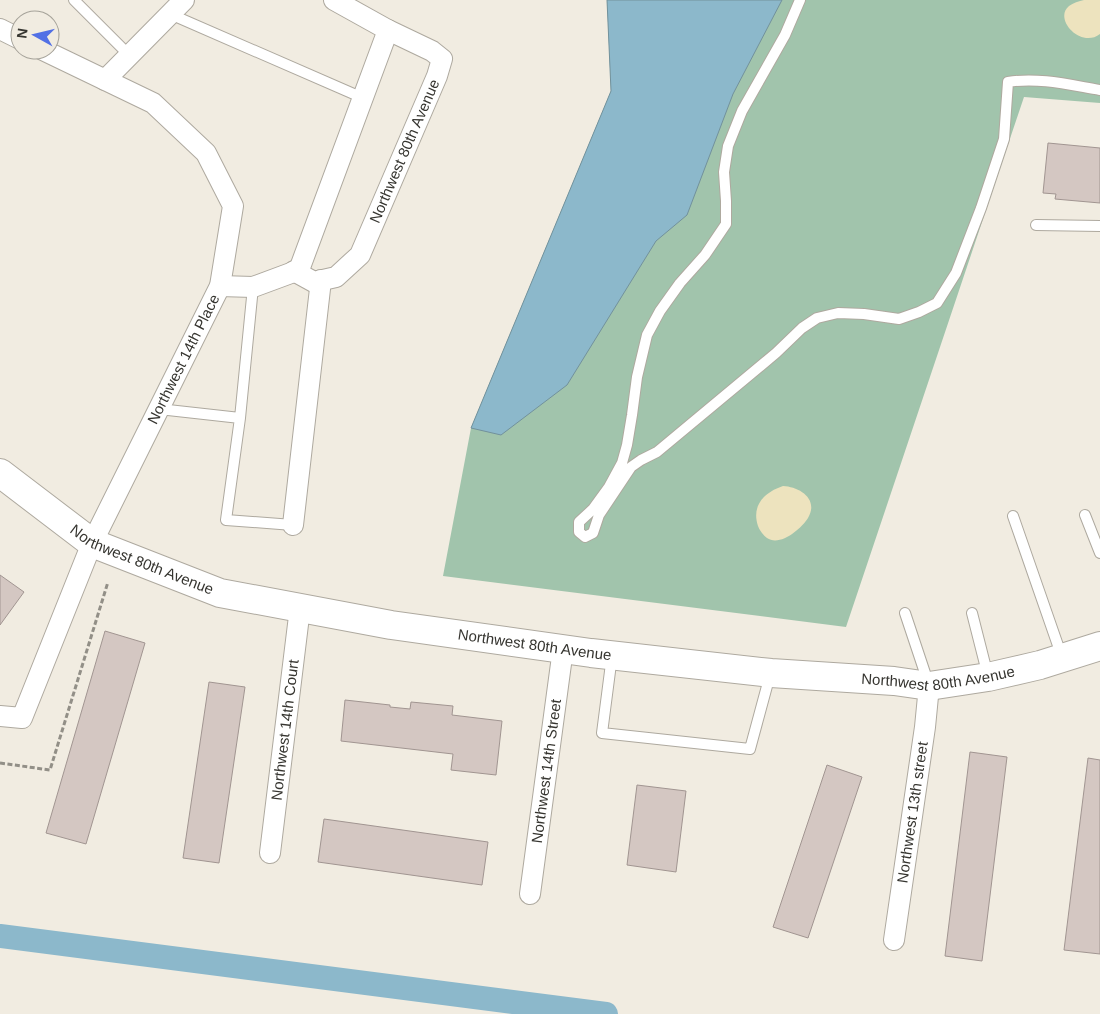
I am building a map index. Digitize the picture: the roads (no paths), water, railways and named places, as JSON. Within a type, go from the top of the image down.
[{"type":"street","name":"Northwest 80th Avenue","points":[[322,280],[336,277],[360,255],[438,76],[442,59],[432,50],[388,30],[334,0]]},
{"type":"street","points":[[104,80],[177,7]]},
{"type":"street","points":[[220,286],[253,287],[299,270],[388,30]]},
{"type":"street","name":"Northwest 14th Place","points":[[0,716],[22,718],[92,543],[220,286],[233,206],[206,153],[153,103],[60,58]]},
{"type":"street","points":[[293,525],[322,280],[314,282],[294,271]]},
{"type":"street","name":"Northwest 80th Avenue","points":[[0,473],[92,543],[220,593],[391,625],[612,655],[771,673],[894,681],[929,686],[988,677],[1040,665],[1100,646]]},
{"type":"street","name":"Northwest 14th Court","points":[[270,853],[300,608]]},
{"type":"street","name":"Northwest 14th Street","points":[[530,894],[563,649]]},
{"type":"street","name":"Northwest 13th street","points":[[894,940],[925,727],[929,686]]},
{"type":"lane","points":[[74,0],[129,55]]},
{"type":"lane","points":[[800,0],[785,35],[742,111],[728,146],[724,172],[726,224],[705,255],[680,283],[660,311],[647,335],[637,377],[627,445],[622,463],[609,487],[593,509],[579,522],[579,532],[585,537],[593,533],[599,515],[631,467],[640,460],[657,452],[770,359],[802,328],[817,318],[838,313],[864,314],[899,319],[920,312],[937,303],[956,273],[981,208],[1004,139],[1008,82],[1023,79],[1100,90]]},
{"type":"lane","points":[[177,7],[363,98]]},
{"type":"lane","points":[[1036,225],[1100,226]]},
{"type":"lane","points":[[253,287],[240,418],[226,520],[293,525]]},
{"type":"lane","points":[[159,409],[240,418]]},
{"type":"lane","points":[[1085,515],[1100,554]]},
{"type":"lane","points":[[1014,516],[1062,658]]},
{"type":"lane","points":[[905,613],[929,686]]},
{"type":"lane","points":[[972,613],[988,677]]},
{"type":"lane","points":[[612,655],[602,733],[750,749],[771,673]]},
{"type":"water","points":[[607,0],[782,0],[733,94],[687,215],[656,241],[567,385],[501,435],[471,428],[611,91]]},
{"type":"waterway","points":[[0,936],[606,1014]]}]
